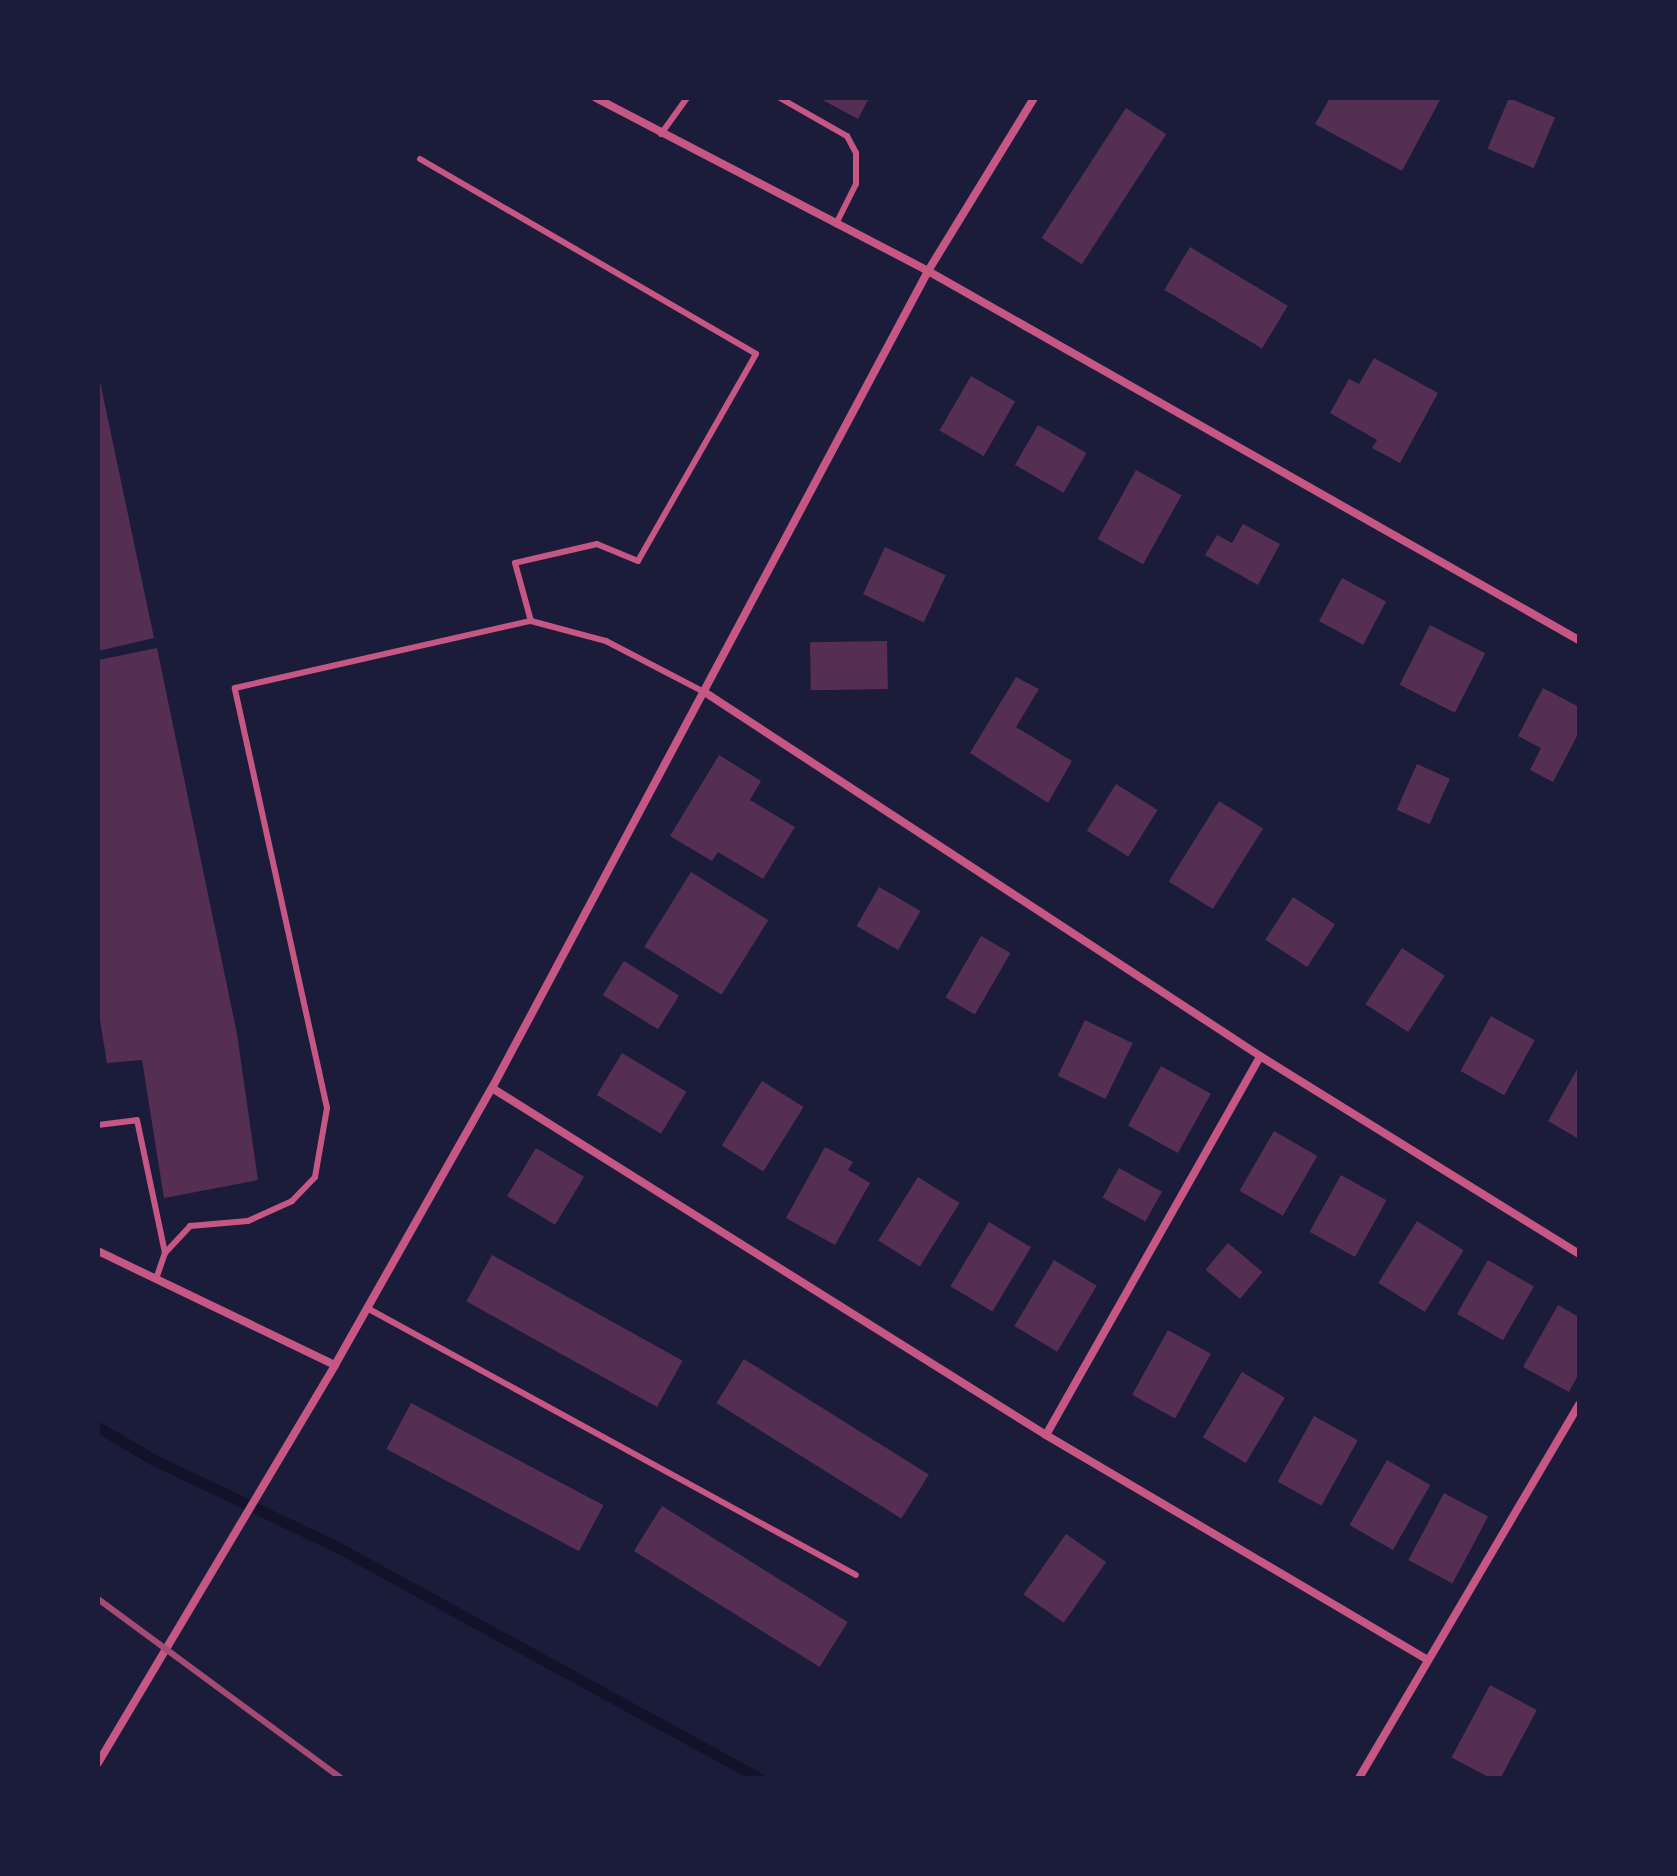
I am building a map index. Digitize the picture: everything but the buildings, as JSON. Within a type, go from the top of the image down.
[{"type":"street","points":[[596,98],[928,271],[1579,640]]},
{"type":"street","points":[[98,1763],[335,1365],[492,1088],[706,693],[928,271],[1034,98]]},
{"type":"street","points":[[706,693],[1260,1056],[1579,1254]]},
{"type":"street","points":[[1046,1435],[1260,1056]]},
{"type":"street","points":[[492,1088],[1046,1435],[1427,1659]]},
{"type":"street","points":[[98,1251],[335,1365]]},
{"type":"street","points":[[1359,1778],[1579,1405]]},
{"type":"lane","points":[[661,134],[687,98]]},
{"type":"lane","points":[[780,98],[847,136],[856,153],[856,184],[836,224]]},
{"type":"lane","points":[[420,159],[756,354],[638,561],[597,544],[515,563],[531,621]]},
{"type":"lane","points":[[156,1279],[165,1253],[190,1226],[248,1221],[292,1201],[315,1177],[327,1108],[235,688],[531,621],[606,641],[706,693]]},
{"type":"lane","points":[[98,1125],[137,1120],[165,1253]]},
{"type":"lane","points":[[367,1308],[856,1575]]},
{"type":"waterway","points":[[98,1427],[154,1460],[339,1548],[759,1778]]},
{"type":"railway","points":[[98,1599],[341,1778]]}]
